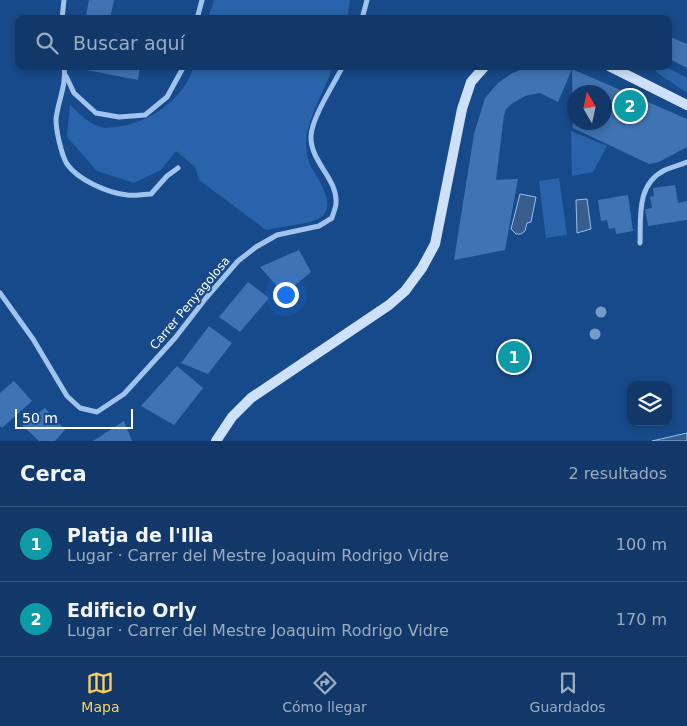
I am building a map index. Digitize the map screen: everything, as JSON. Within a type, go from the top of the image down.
[{"type":"street","points":[[62,15],[64,0]]},
{"type":"street","points":[[198,15],[202,0]]},
{"type":"street","points":[[363,15],[367,0]]},
{"type":"street","points":[[65,70],[74,93],[96,113],[118,117],[145,115],[167,97],[182,70]]},
{"type":"street","name":"Carrer Penyagolosa","points":[[0,293],[33,339],[66,396],[80,408],[97,412],[124,394],[146,371],[238,261],[256,247],[277,235],[319,226],[332,218],[336,203],[334,188],[313,152],[311,134],[323,103],[341,70]]},
{"type":"street","points":[[216,441],[232,417],[251,398],[390,306],[405,291],[422,268],[434,244],[462,109],[471,82],[481,70]]},
{"type":"street","points":[[617,70],[687,105]]},
{"type":"street","points":[[66,75],[56,121],[60,143],[68,164],[85,180],[105,190],[128,195],[150,194],[178,168]]},
{"type":"street","points":[[640,243],[645,189],[657,174],[687,162]]},
{"type":"shaded area","points":[[214,0],[350,0],[348,15],[209,15]]},
{"type":"shaded area","points":[[192,70],[332,70],[313,113],[306,142],[310,165],[325,192],[327,200],[327,208],[324,214],[313,221],[266,230],[199,180],[195,167],[176,151],[161,170],[134,183],[97,171],[67,137],[70,105],[86,119],[100,127],[129,125],[153,115],[164,107],[174,99]]},
{"type":"shaded area","points":[[657,70],[672,70],[687,78],[687,93],[656,72]]},
{"type":"shaded area","points":[[571,131],[607,146],[593,172],[572,176]]},
{"type":"shaded area","points":[[559,178],[567,235],[546,238],[539,181]]},
{"type":"shaded area","points":[[520,194],[536,197],[531,222],[527,223],[525,231],[521,234],[516,234],[511,229]]},
{"type":"shaded area","points":[[587,199],[591,229],[577,233],[576,200]]},
{"type":"shaded area","points":[[687,433],[687,441],[652,441]]},
{"type":"building","points":[[89,0],[114,0],[111,15],[86,15]]},
{"type":"building","points":[[672,38],[687,44],[687,68],[672,60]]},
{"type":"building","points":[[87,70],[139,70],[138,80]]},
{"type":"building","points":[[520,70],[572,70],[558,102],[540,93],[525,96],[506,109],[496,180],[518,179],[505,250],[454,260],[474,134],[485,98],[498,83]]},
{"type":"building","points":[[572,70],[609,85],[572,85]]},
{"type":"building","points":[[612,86],[687,119],[687,147],[659,162],[649,164],[577,130],[612,130]]},
{"type":"building","points":[[675,185],[678,203],[687,201],[687,220],[648,226],[645,209],[652,208],[650,197],[654,196],[653,188]]},
{"type":"building","points":[[628,195],[633,231],[616,234],[615,228],[609,229],[607,220],[601,221],[598,200]]},
{"type":"building","points":[[299,250],[311,272],[284,294],[260,267]]},
{"type":"building","points":[[248,282],[269,298],[240,332],[219,317]]},
{"type":"building","points":[[209,326],[232,343],[208,374],[181,363]]},
{"type":"building","points":[[177,366],[203,388],[174,425],[141,406]]},
{"type":"building","points":[[14,381],[32,401],[2,428],[0,426],[0,393]]},
{"type":"building","points":[[45,408],[65,430],[55,441],[39,441],[22,425]]},
{"type":"building","points":[[124,421],[132,441],[93,441]]},
{"type":"place","name":"Edificio Orly","points":[[630,106]]},
{"type":"place","name":"Platja de l'Illa","points":[[514,357]]}]
